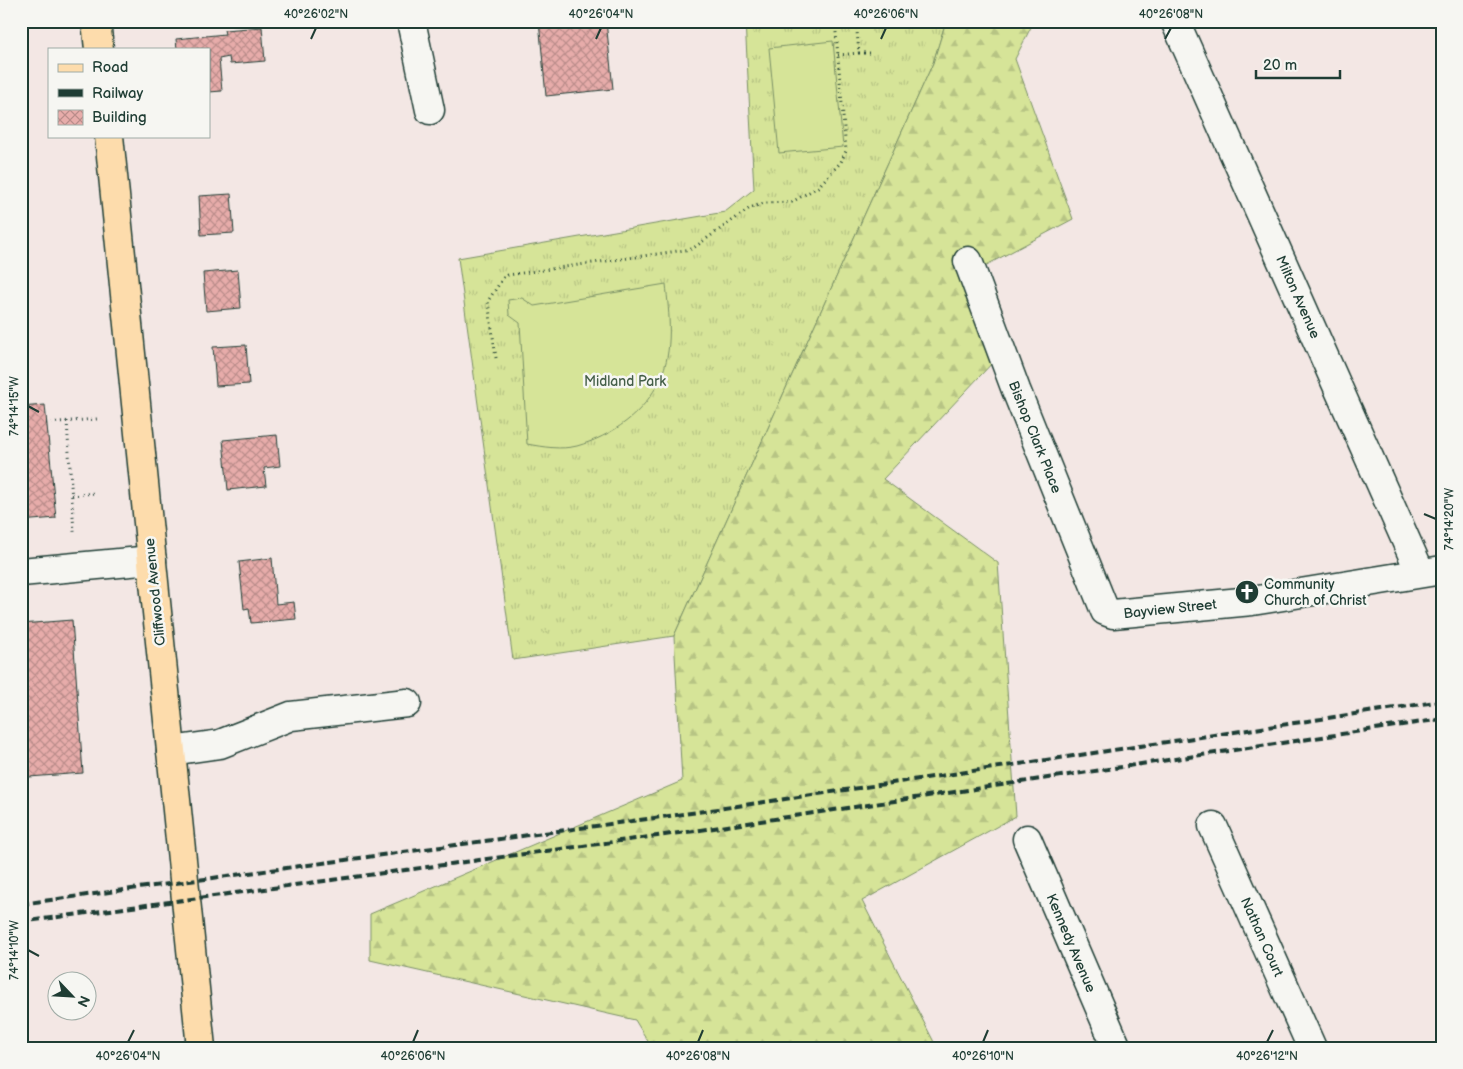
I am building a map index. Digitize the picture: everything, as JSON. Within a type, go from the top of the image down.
[{"type":"main road","points":[[96,21],[99,48]]},
{"type":"main road","name":"Cliffwood Avenue","points":[[109,138],[201,1048]]},
{"type":"street","points":[[411,21],[430,110]]},
{"type":"street","name":"Milton Avenue","points":[[1175,21],[1431,571]]},
{"type":"street","name":"Bishop Clark Place","points":[[968,261],[1016,390],[1105,611]]},
{"type":"street","points":[[21,572],[152,560]]},
{"type":"street","name":"Bayview Street","points":[[1105,611],[1113,614],[1252,601],[1431,571]]},
{"type":"street","points":[[171,751],[220,744],[291,716],[407,703]]},
{"type":"street","name":"Nathan Court","points":[[1213,826],[1312,1048]]},
{"type":"street","name":"Kennedy Avenue","points":[[1027,839],[1117,1048]]},
{"type":"path","points":[[496,358],[488,301],[503,278],[508,275],[692,249],[750,208],[764,203],[792,202],[818,187],[842,162],[846,151],[835,21]]},
{"type":"path","points":[[856,21],[859,53]]},
{"type":"path","points":[[838,55],[870,53]]},
{"type":"path","points":[[46,423],[97,419]]},
{"type":"path","points":[[67,422],[74,532]]},
{"type":"path","points":[[72,495],[96,493]]},
{"type":"path","points":[[21,762],[28,762]]},
{"type":"green space","name":"Midland Park","points":[[745,21],[946,21],[933,63],[674,636],[513,660],[458,258],[725,212],[754,189]]},
{"type":"green space","points":[[946,21],[1034,21],[1015,59],[1073,219],[964,277],[996,359],[883,479],[998,563],[1016,816],[862,901],[937,1048],[652,1048],[635,1020],[370,960],[370,914],[682,781],[674,636],[933,63]]},
{"type":"green space","points":[[833,41],[843,147],[779,153],[769,48]]},
{"type":"green space","points":[[666,284],[669,332],[667,356],[660,379],[646,402],[626,422],[590,442],[565,448],[527,444],[520,323],[509,315],[508,300],[522,298],[534,306]]},
{"type":"building","points":[[539,21],[606,21],[613,89],[546,96]]},
{"type":"building","points":[[262,27],[265,61],[230,64],[229,57],[219,59],[222,91],[210,92],[210,48],[177,48],[176,39],[225,34],[224,30]]},
{"type":"building","points":[[231,194],[234,233],[201,235],[199,196]]},
{"type":"building","points":[[238,270],[241,308],[206,311],[203,273]]},
{"type":"building","points":[[246,345],[249,384],[216,386],[213,347]]},
{"type":"building","points":[[45,405],[56,518],[21,521],[21,407]]},
{"type":"building","points":[[277,435],[280,466],[264,468],[266,486],[228,490],[223,440]]},
{"type":"building","points":[[272,558],[276,604],[294,602],[296,619],[251,623],[249,608],[244,609],[239,562]]},
{"type":"building","points":[[72,620],[83,773],[29,777],[21,682],[21,624]]},
{"type":"railway","points":[[21,904],[691,813],[1442,701]]},
{"type":"railway","points":[[21,922],[694,831],[1442,719]]},
{"type":"place","name":"Community Church of Christ","points":[[1247,592]]}]
